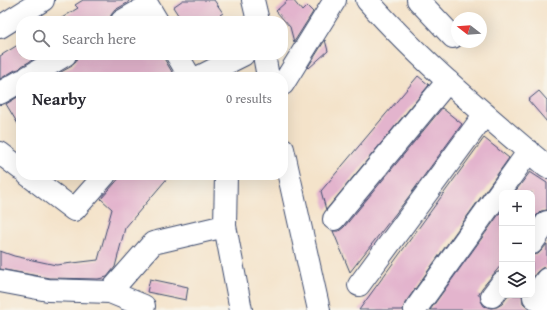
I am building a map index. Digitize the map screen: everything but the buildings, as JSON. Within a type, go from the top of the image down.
[{"type":"street","points":[[18,16],[43,0]]},
{"type":"street","points":[[253,0],[257,16]]},
{"type":"street","points":[[288,76],[335,0]]},
{"type":"street","points":[[367,0],[390,26],[448,81],[547,166]]},
{"type":"street","points":[[418,0],[451,36]]},
{"type":"street","points":[[131,16],[148,6],[154,16]]},
{"type":"street","points":[[0,27],[16,17]]},
{"type":"street","points":[[36,72],[57,60]]},
{"type":"street","points":[[180,60],[187,72]]},
{"type":"street","points":[[209,72],[233,60]]},
{"type":"street","points":[[265,60],[267,72]]},
{"type":"street","points":[[334,219],[448,81]]},
{"type":"street","points":[[0,94],[16,84]]},
{"type":"street","points":[[359,285],[485,114]]},
{"type":"street","points":[[415,310],[529,151]]},
{"type":"street","points":[[0,153],[16,165]]},
{"type":"street","points":[[288,171],[319,310]]},
{"type":"street","points":[[35,180],[74,210],[101,180]]},
{"type":"street","points":[[226,180],[225,226],[241,310]]},
{"type":"street","points":[[535,238],[547,222]]},
{"type":"street","points":[[110,292],[153,243],[225,226]]},
{"type":"street","points":[[547,279],[534,297],[547,306]]},
{"type":"street","points":[[0,281],[48,290],[110,292],[144,306],[143,310]]}]
